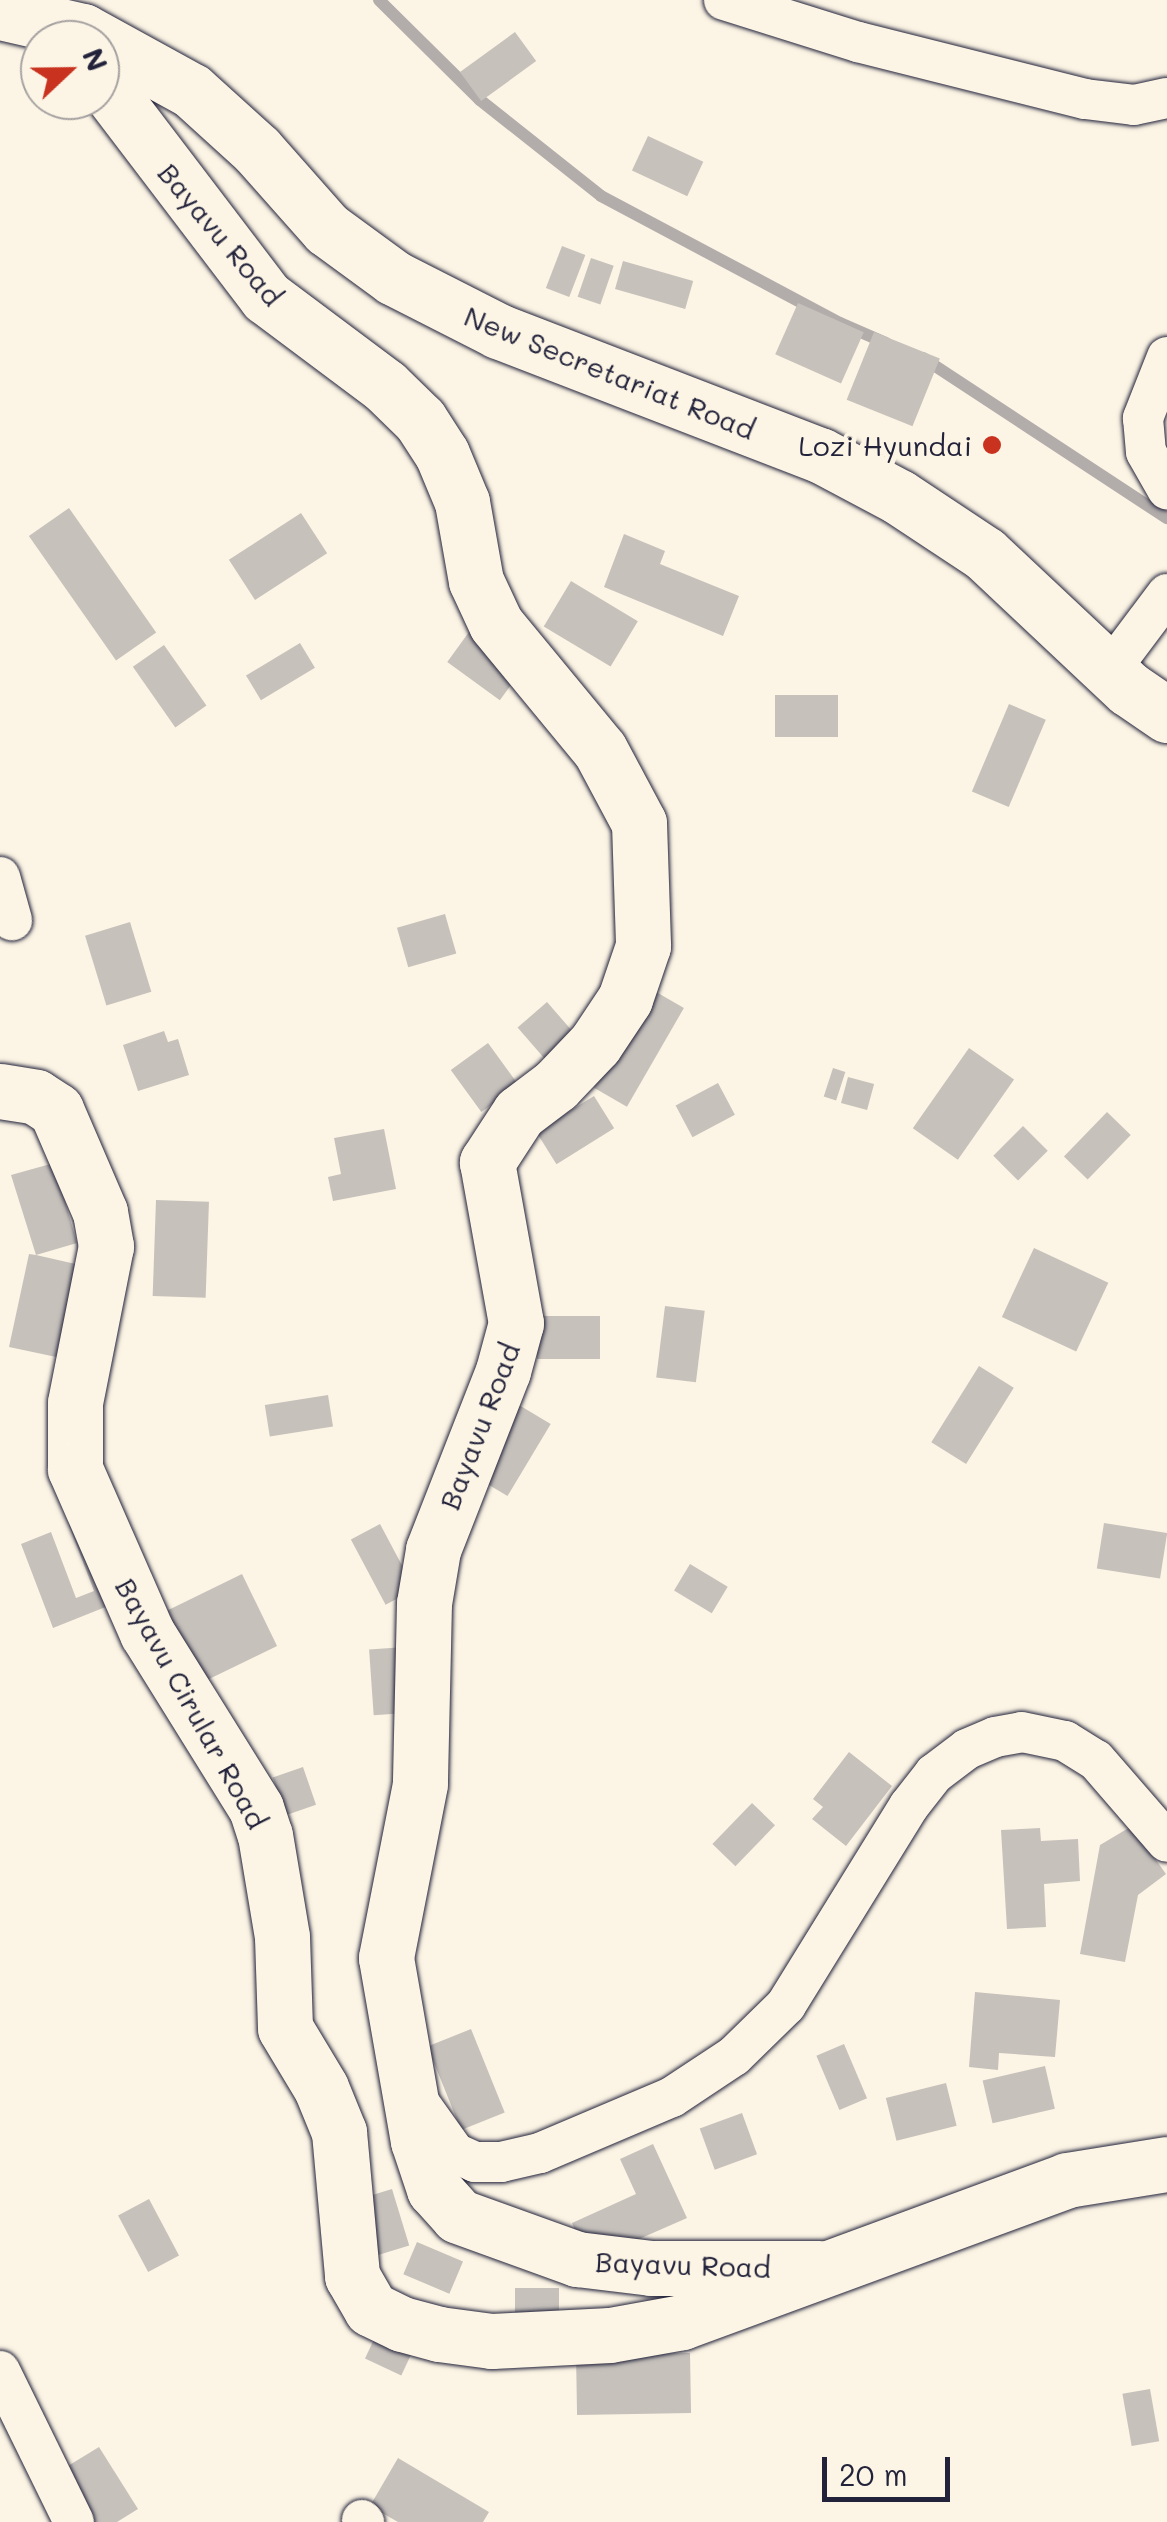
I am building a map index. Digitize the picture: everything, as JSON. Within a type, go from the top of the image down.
[{"type":"street","points":[[724,0],[858,42],[1070,96],[1134,105],[1167,98]]},
{"type":"street","name":"New Secretariat Road","points":[[0,12],[25,20]]},
{"type":"street","name":"New Secretariat Road","points":[[120,50],[192,91],[256,150],[327,229],[394,278],[498,331],[820,455],[899,497],[985,554],[1110,670],[1167,715]]},
{"type":"street","name":"Bayavu Road","points":[[120,105],[266,298],[385,386],[420,420],[442,454],[462,502],[476,581],[496,624],[600,750],[640,824],[643,946],[626,999],[595,1044],[556,1085],[520,1113],[487,1162],[516,1324],[503,1371],[433,1550],[424,1602],[420,1784],[386,1958],[406,2086],[434,2190],[458,2216],[576,2260],[651,2268],[819,2268]]},
{"type":"street","points":[[1167,357],[1143,418],[1146,452],[1167,490]]},
{"type":"street","points":[[1110,670],[1167,594]]},
{"type":"street","points":[[0,877],[12,920]]},
{"type":"street","name":"Bayavu Cirular Road","points":[[0,1090],[36,1096],[56,1110],[100,1212],[106,1246],[74,1403],[75,1469],[148,1632],[256,1808],[277,1901],[285,2028],[321,2088],[339,2132],[352,2276],[371,2308],[402,2324],[492,2341],[610,2335],[682,2322],[819,2268],[1067,2180],[1167,2164]]},
{"type":"street","points":[[406,2086],[455,2153],[476,2162],[502,2162],[540,2153],[672,2097],[734,2056],[786,2004],[909,1806],[966,1748],[996,1737],[1022,1732],[1065,1740],[1096,1760],[1167,1842]]},
{"type":"street","points":[[0,2372],[74,2522]]},
{"type":"building","points":[[515,32],[536,61],[481,101],[460,72]]},
{"type":"building","points":[[648,136],[703,162],[687,196],[632,170]]},
{"type":"building","points":[[562,246],[585,255],[569,297],[546,288]]},
{"type":"building","points":[[591,258],[614,266],[600,305],[578,297]]},
{"type":"building","points":[[623,261],[693,281],[685,309],[615,289]]},
{"type":"building","points":[[798,303],[864,332],[841,383],[775,354]]},
{"type":"building","points":[[874,332],[940,359],[912,426],[847,400]]},
{"type":"building","points":[[69,508],[156,633],[116,661],[29,536]]},
{"type":"building","points":[[301,513],[327,553],[255,600],[229,560]]},
{"type":"building","points":[[624,534],[665,551],[660,564],[739,596],[723,636],[604,587]]},
{"type":"building","points":[[571,581],[638,621],[611,667],[544,626]]},
{"type":"building","points":[[469,632],[522,670],[500,700],[447,662]]},
{"type":"building","points":[[300,643],[315,668],[261,700],[246,675]]},
{"type":"building","points":[[164,645],[206,706],[175,727],[133,667]]},
{"type":"building","points":[[775,695],[838,695],[838,737],[775,737]]},
{"type":"building","points":[[1009,704],[1046,720],[1009,807],[972,791]]},
{"type":"building","points":[[445,914],[456,953],[408,967],[397,928]]},
{"type":"building","points":[[130,922],[151,992],[106,1006],[85,936]]},
{"type":"building","points":[[651,989],[684,1008],[627,1107],[594,1088]]},
{"type":"building","points":[[547,1002],[576,1035],[546,1061],[518,1028]]},
{"type":"building","points":[[164,1031],[168,1042],[178,1039],[189,1075],[138,1091],[123,1045]]},
{"type":"building","points":[[488,1043],[519,1085],[481,1112],[451,1070]]},
{"type":"building","points":[[969,1048],[1014,1080],[958,1160],[913,1128]]},
{"type":"building","points":[[833,1068],[845,1072],[836,1101],[824,1097]]},
{"type":"building","points":[[848,1077],[874,1084],[867,1110],[841,1103]]},
{"type":"building","points":[[718,1083],[735,1115],[693,1137],[676,1106]]},
{"type":"building","points":[[594,1096],[614,1128],[556,1164],[536,1132]]},
{"type":"building","points":[[1107,1112],[1131,1135],[1088,1180],[1064,1157]]},
{"type":"building","points":[[1023,1126],[1048,1151],[1018,1180],[993,1156]]},
{"type":"building","points":[[384,1129],[396,1189],[333,1201],[328,1177],[341,1174],[334,1138]]},
{"type":"building","points":[[54,1163],[77,1243],[36,1255],[11,1175]]},
{"type":"building","points":[[156,1200],[209,1202],[206,1298],[153,1296]]},
{"type":"building","points":[[1034,1248],[1108,1283],[1076,1352],[1002,1317]]},
{"type":"building","points":[[29,1254],[80,1265],[61,1358],[9,1347]]},
{"type":"building","points":[[665,1306],[705,1311],[696,1382],[656,1377]]},
{"type":"building","points":[[537,1316],[600,1316],[600,1359],[537,1359]]},
{"type":"building","points":[[979,1366],[1014,1388],[966,1464],[931,1442]]},
{"type":"building","points":[[328,1395],[333,1427],[270,1437],[265,1405]]},
{"type":"building","points":[[519,1405],[551,1424],[507,1496],[476,1477]]},
{"type":"building","points":[[86,1519],[118,1602],[53,1628],[21,1544],[51,1532],[76,1598],[94,1591],[69,1525]]},
{"type":"building","points":[[1104,1523],[1167,1533],[1160,1578],[1097,1568]]},
{"type":"building","points":[[380,1524],[415,1589],[386,1605],[351,1539]]},
{"type":"building","points":[[690,1564],[728,1587],[712,1613],[674,1591]]},
{"type":"building","points":[[242,1574],[277,1646],[199,1684],[164,1612]]},
{"type":"building","points":[[405,1647],[410,1713],[374,1715],[369,1650]]},
{"type":"building","points":[[849,1752],[892,1786],[846,1846],[812,1819],[823,1807],[813,1799]]},
{"type":"building","points":[[303,1767],[316,1805],[286,1815],[273,1777]]},
{"type":"building","points":[[752,1803],[775,1825],[735,1866],[712,1844]]},
{"type":"building","points":[[1132,1826],[1166,1874],[1138,1895],[1125,1962],[1080,1954],[1100,1845]]},
{"type":"building","points":[[1040,1828],[1041,1841],[1078,1839],[1080,1881],[1044,1884],[1046,1927],[1007,1929],[1001,1830]]},
{"type":"building","points":[[975,1992],[1060,2000],[1055,2057],[999,2053],[998,2070],[969,2067]]},
{"type":"building","points":[[471,2029],[505,2112],[461,2130],[427,2047]]},
{"type":"building","points":[[844,2044],[867,2098],[839,2110],[816,2056]]},
{"type":"building","points":[[1045,2066],[1055,2109],[993,2123],[983,2080]]},
{"type":"building","points":[[946,2083],[957,2126],[896,2141],[886,2098]]},
{"type":"building","points":[[742,2113],[757,2154],[715,2170],[700,2128]]},
{"type":"building","points":[[653,2144],[687,2218],[589,2261],[572,2223],[636,2194],[620,2159]]},
{"type":"building","points":[[392,2189],[409,2245],[376,2256],[359,2199]]},
{"type":"building","points":[[149,2199],[179,2256],[148,2272],[118,2215]]},
{"type":"building","points":[[417,2242],[463,2262],[449,2294],[403,2274]]},
{"type":"building","points":[[515,2288],[559,2288],[559,2323],[515,2323]]},
{"type":"building","points":[[376,2335],[412,2352],[401,2375],[365,2359]]},
{"type":"building","points":[[690,2353],[691,2413],[577,2415],[576,2355]]},
{"type":"building","points":[[1150,2389],[1159,2441],[1132,2446],[1122,2394]]},
{"type":"building","points":[[99,2447],[138,2509],[117,2522],[88,2522],[58,2472]]},
{"type":"building","points":[[398,2458],[489,2512],[483,2522],[398,2522],[370,2506]]},
{"type":"waterway","points":[[379,0],[480,100],[601,196],[840,323],[886,343]]},
{"type":"waterway","points":[[923,358],[1167,518]]},
{"type":"place","name":"Lozi Hyundai","points":[[992,445]]}]
